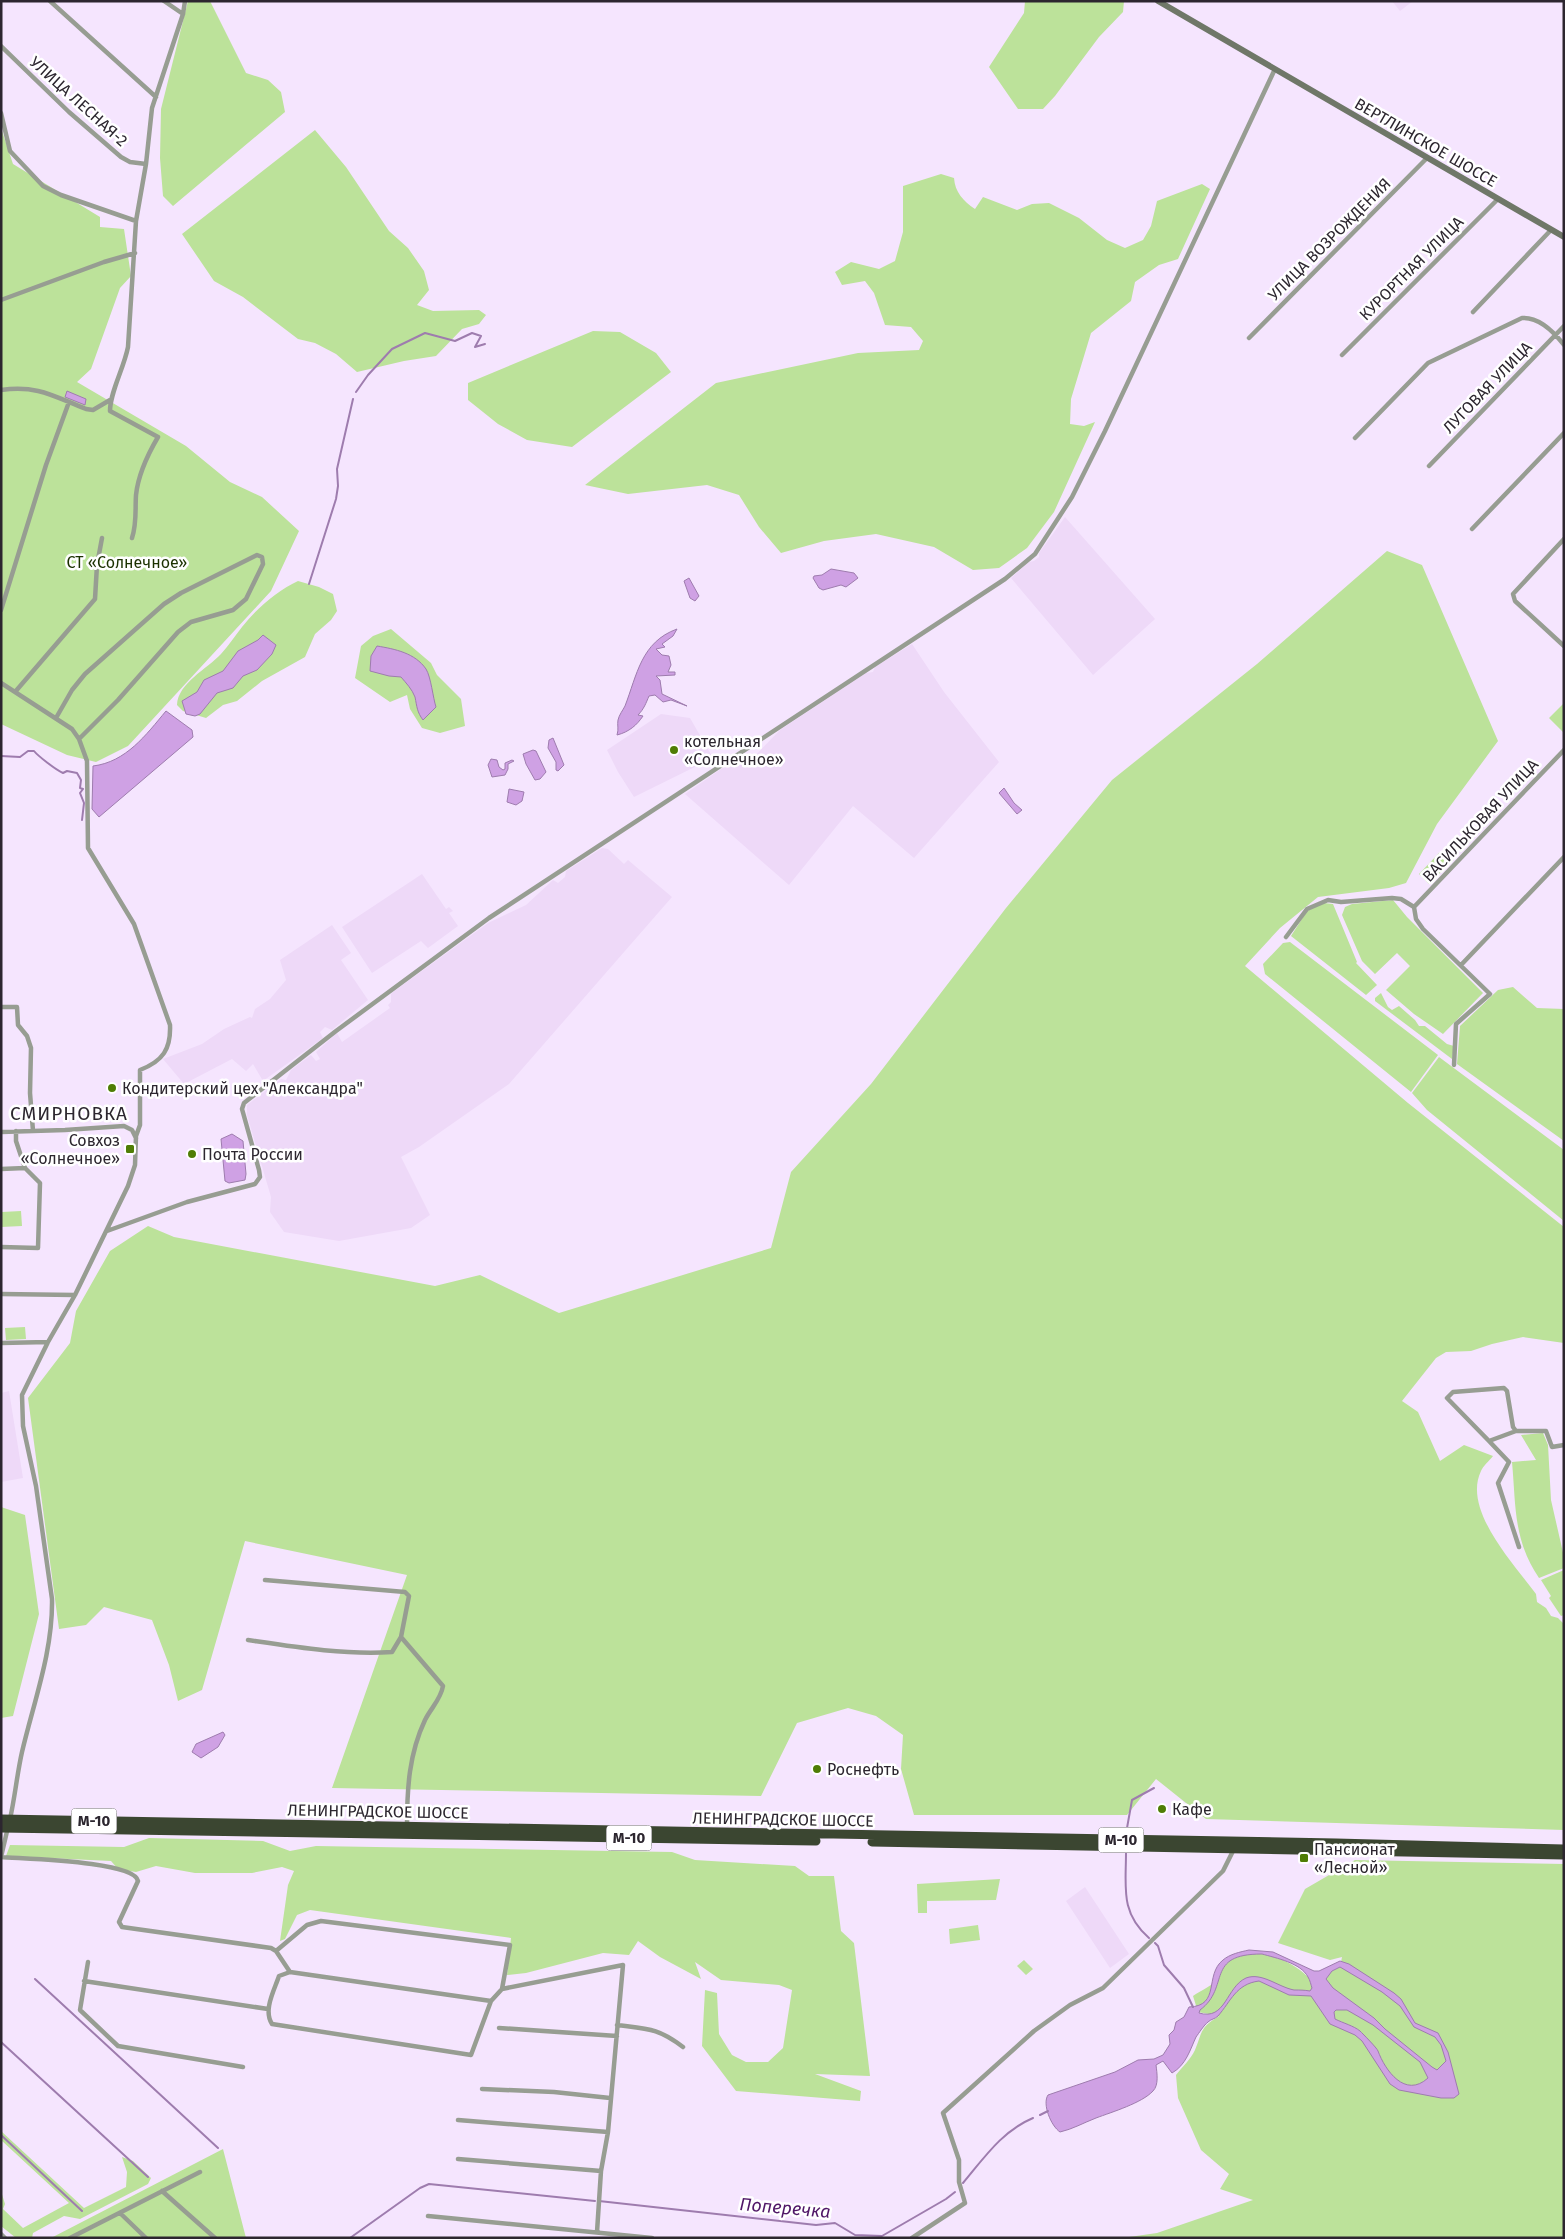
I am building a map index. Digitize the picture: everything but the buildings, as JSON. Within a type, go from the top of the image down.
[{"type":"highway","name":"ЛЕНИНГРАДСКОЕ ШОССЕ","points":[[5,1824],[407,1827],[1235,1845],[1564,1855]]},
{"type":"highway","name":"ЛЕНИНГРАДСКОЕ ШОССЕ","points":[[5,1824],[193,1830],[1564,1849]]},
{"type":"main road","name":"ВЕРТЛИНСКОЕ ШОССЕ","points":[[1158,1],[1564,237]]},
{"type":"street","points":[[50,1],[156,97]]},
{"type":"street","points":[[164,1],[183,14]]},
{"type":"street","points":[[132,538],[135,528],[136,496],[140,478],[158,437],[110,411],[110,400],[125,363],[128,346],[136,221],[146,164],[152,108],[183,14],[185,1]]},
{"type":"street","name":"УЛИЦА ЛЕСНАЯ-2","points":[[1,46],[69,112],[121,157],[130,162],[146,164]]},
{"type":"street","points":[[107,1232],[187,1202],[255,1184],[260,1177],[260,1170],[242,1109],[242,1106],[249,1098],[489,918],[1005,579],[1035,554],[1072,497],[1105,431],[1275,70]]},
{"type":"street","points":[[1,113],[10,151],[43,186],[61,195],[136,221]]},
{"type":"street","name":"УЛИЦА ВОЗРОЖДЕНИЯ","points":[[1250,338],[1427,158]]},
{"type":"street","name":"КУРОРТНАЯ УЛИЦА","points":[[1342,355],[1498,199]]},
{"type":"street","points":[[1473,312],[1551,230]]},
{"type":"street","points":[[1,300],[104,262],[135,253]]},
{"type":"street","points":[[1356,438],[1424,366],[1436,358],[1522,318],[1537,321],[1556,334],[1564,344]]},
{"type":"street","name":"ЛУГОВАЯ УЛИЦА","points":[[1429,466],[1564,326]]},
{"type":"street","points":[[1,390],[23,387],[47,392],[86,409],[93,410],[110,400]]},
{"type":"street","points":[[1,610],[46,465],[69,402]]},
{"type":"street","points":[[1472,529],[1564,433]]},
{"type":"street","points":[[15,692],[94,599],[96,565],[102,538]]},
{"type":"street","points":[[1564,539],[1513,594],[1515,601],[1564,646]]},
{"type":"street","points":[[56,718],[72,690],[85,674],[164,604],[181,593],[250,558],[257,555],[262,557],[263,564],[246,599],[233,610],[191,622],[178,632],[118,700],[79,739]]},
{"type":"street","points":[[1,683],[72,729],[79,739],[87,761],[88,848],[134,924],[170,1025],[170,1040],[165,1052],[156,1063],[140,1070],[140,1125],[136,1136],[135,1165],[117,1213],[26,1386],[22,1404],[23,1426],[36,1486],[52,1599],[52,1622],[45,1660],[5,1824],[1,1857],[110,1866],[134,1874],[138,1881],[119,1922],[122,1927],[272,1948],[290,1972]]},
{"type":"street","name":"ВАСИЛЬКОВАЯ УЛИЦА","points":[[1414,907],[1564,750]]},
{"type":"street","points":[[1461,965],[1564,857]]},
{"type":"street","points":[[1286,937],[1307,909],[1328,900],[1341,902],[1392,898],[1401,899],[1414,907],[1414,913],[1420,924],[1490,994],[1456,1024],[1454,1064]]},
{"type":"street","points":[[1,1007],[17,1007],[18,1025],[29,1040],[33,1131]]},
{"type":"street","points":[[1,1132],[124,1126],[132,1130],[136,1136]]},
{"type":"street","points":[[1,1247],[38,1248],[40,1183],[25,1168],[16,1141],[16,1131]]},
{"type":"street","points":[[1,1169],[25,1168]]},
{"type":"street","points":[[1,1294],[75,1296]]},
{"type":"street","points":[[1,1343],[48,1342]]},
{"type":"street","points":[[1516,1431],[1513,1427],[1507,1392],[1504,1388],[1453,1392],[1447,1398],[1509,1462],[1498,1483],[1519,1547]]},
{"type":"street","points":[[1489,1441],[1516,1431],[1546,1431],[1552,1447],[1564,1445]]},
{"type":"street","points":[[248,1640],[307,1648],[375,1653],[392,1652],[401,1637],[409,1596],[405,1592],[265,1580]]},
{"type":"street","points":[[401,1637],[443,1686],[441,1695],[425,1719],[409,1766],[407,1827]]},
{"type":"street","points":[[912,2238],[965,2203],[959,2182],[959,2160],[943,2113],[1034,2031],[1070,2005],[1103,1988],[1222,1871],[1235,1845]]},
{"type":"street","points":[[276,1951],[307,1925],[321,1921],[510,1945],[502,1989],[491,2001],[471,2055],[272,2024],[268,2017],[268,2009],[279,1976],[290,1972],[491,2001]]},
{"type":"street","points":[[88,1962],[80,2010],[118,2046],[243,2067]]},
{"type":"street","points":[[502,1989],[623,1964],[608,2132],[601,2171],[597,2232]]},
{"type":"street","points":[[84,1980],[268,2009]]},
{"type":"street","points":[[617,2025],[656,2030],[666,2034],[683,2047]]},
{"type":"street","points":[[499,2028],[617,2036]]},
{"type":"street","points":[[482,2089],[554,2092],[610,2098]]},
{"type":"street","points":[[458,2120],[608,2132]]},
{"type":"street","points":[[458,2159],[601,2171]]},
{"type":"street","points":[[70,2238],[78,2236],[200,2172]]},
{"type":"street","points":[[162,2191],[215,2238]]},
{"type":"street","points":[[120,2213],[146,2238]]},
{"type":"street","points":[[428,2216],[652,2238]]},
{"type":"street","points":[[1,2234],[6,2238]]},
{"type":"shaded area","points":[[1392,1],[1413,1],[1400,11]]},
{"type":"shaded area","points":[[67,391],[86,399],[85,405],[65,397]]},
{"type":"shaded area","points":[[1065,517],[1155,619],[1093,675],[1011,578],[1029,562],[1039,557],[1039,553]]},
{"type":"shaded area","points":[[831,569],[854,573],[858,578],[846,587],[841,585],[823,590],[819,588],[813,578],[814,576],[822,575]]},
{"type":"shaded area","points":[[689,578],[699,596],[695,601],[690,598],[684,581]]},
{"type":"shaded area","points":[[677,629],[673,636],[662,644],[665,647],[656,649],[662,655],[669,656],[671,665],[668,672],[675,672],[675,675],[656,676],[660,680],[662,694],[687,706],[671,700],[663,702],[655,695],[649,696],[638,715],[643,716],[641,719],[629,730],[617,735],[619,718],[642,661],[655,642]]},
{"type":"shaded area","points":[[263,635],[276,645],[272,654],[257,670],[243,676],[233,688],[217,693],[200,714],[195,716],[186,714],[182,701],[197,692],[204,680],[223,671],[238,651],[258,640]]},
{"type":"shaded area","points":[[912,644],[944,692],[999,762],[914,858],[853,806],[789,885],[685,794],[734,760],[741,758],[751,760],[780,730],[866,673],[873,672],[875,667]]},
{"type":"shaded area","points":[[377,646],[398,650],[410,655],[426,669],[436,707],[423,720],[418,712],[414,694],[401,677],[370,671],[371,656]]},
{"type":"shaded area","points":[[166,711],[192,730],[193,737],[99,817],[92,809],[93,766],[116,759],[125,753],[143,738]]},
{"type":"shaded area","points":[[661,714],[690,718],[713,758],[634,797],[607,750]]},
{"type":"shaded area","points":[[553,738],[564,765],[558,771],[556,770],[556,762],[548,748],[549,740]]},
{"type":"shaded area","points":[[533,750],[536,751],[546,772],[540,779],[535,780],[523,754]]},
{"type":"shaded area","points":[[491,759],[497,760],[499,767],[503,770],[505,769],[505,763],[514,761],[508,764],[505,775],[492,777],[488,765]]},
{"type":"shaded area","points":[[1519,771],[1526,777],[1512,792],[1505,785]]},
{"type":"shaded area","points":[[1004,788],[1014,803],[1022,810],[1017,814],[999,793]]},
{"type":"shaded area","points":[[509,789],[524,792],[522,801],[516,805],[507,802]]},
{"type":"shaded area","points":[[602,848],[608,849],[624,864],[628,860],[672,897],[509,1084],[419,1147],[401,1157],[430,1215],[411,1228],[339,1241],[284,1232],[270,1212],[271,1197],[247,1115],[247,1105],[281,1079],[286,1080],[291,1070],[311,1055],[316,1061],[320,1059],[316,1052],[337,1033],[342,1042],[390,1008],[388,1005],[391,1002],[391,994],[393,992],[488,923],[526,905],[553,880],[558,883],[565,877],[566,871]]},
{"type":"shaded area","points":[[422,874],[446,909],[449,907],[453,911],[449,913],[458,926],[428,948],[421,941],[372,973],[342,927]]},
{"type":"shaded area","points":[[332,925],[351,953],[341,960],[368,1000],[332,1030],[325,1027],[320,1032],[323,1038],[263,1081],[253,1064],[246,1071],[232,1059],[184,1084],[163,1059],[202,1044],[224,1029],[250,1017],[252,1018],[255,1009],[270,999],[286,980],[280,960]]},
{"type":"shaded area","points":[[232,1134],[243,1141],[246,1174],[245,1180],[229,1183],[225,1181],[221,1139]]},
{"type":"shaded area","points":[[9,1391],[23,1478],[1,1482],[1,1393]]},
{"type":"shaded area","points":[[223,1732],[225,1735],[218,1747],[201,1758],[192,1752],[196,1744]]},
{"type":"shaded area","points":[[1085,1887],[1129,1954],[1110,1968],[1066,1901]]},
{"type":"shaded area","points":[[1249,1950],[1273,1952],[1314,1971],[1319,1971],[1340,1961],[1349,1964],[1394,1993],[1401,1999],[1415,2023],[1438,2033],[1448,2052],[1459,2094],[1454,2098],[1441,2098],[1399,2090],[1390,2084],[1362,2041],[1355,2035],[1330,2024],[1311,1996],[1289,1995],[1259,1981],[1239,1989],[1218,2016],[1205,2025],[1196,2037],[1184,2062],[1177,2070],[1172,2073],[1163,2061],[1156,2065],[1156,2086],[1148,2095],[1126,2107],[1069,2129],[1060,2132],[1057,2129],[1047,2109],[1046,2099],[1048,2095],[1115,2072],[1138,2060],[1154,2059],[1163,2055],[1170,2044],[1169,2035],[1174,2030],[1176,2022],[1184,2017],[1189,2007],[1199,2005],[1209,1996],[1217,1966],[1229,1956]],"holes":[[[1262,1954],[1300,1968],[1305,1972],[1309,1980],[1312,1988],[1310,1991],[1294,1990],[1264,1978],[1246,1978],[1239,1982],[1225,2002],[1215,2012],[1208,2014],[1199,2013],[1215,1992],[1225,1966],[1232,1960],[1244,1955]],[[1340,1967],[1382,1992],[1400,2006],[1414,2027],[1435,2037],[1441,2045],[1446,2061],[1437,2070],[1432,2067],[1374,2018],[1333,1988],[1326,1979],[1332,1971]],[[1336,2010],[1347,2010],[1373,2025],[1420,2062],[1428,2078],[1420,2084],[1411,2085],[1397,2080],[1370,2041],[1358,2029],[1335,2019],[1334,2012]]]},
{"type":"green space","points":[[188,1],[210,1],[246,73],[268,80],[281,92],[285,112],[173,206],[163,196],[160,158],[161,109]]},
{"type":"green space","points":[[1025,1],[1124,1],[1123,12],[1099,37],[1043,109],[1018,109],[989,67],[1024,13]]},
{"type":"green space","name":"СТ «Солнечное»","points":[[1,128],[13,164],[100,217],[100,227],[124,229],[131,276],[120,288],[91,369],[77,382],[186,446],[230,482],[262,497],[299,531],[271,591],[128,746],[96,762],[67,755],[1,724]]},
{"type":"green space","points":[[315,130],[346,167],[389,231],[408,248],[424,271],[429,290],[417,305],[433,311],[479,310],[486,315],[479,324],[462,329],[436,356],[357,372],[336,354],[315,343],[298,339],[243,297],[214,281],[182,234]]},
{"type":"green space","points":[[941,174],[954,178],[960,196],[975,209],[983,197],[1017,210],[1032,204],[1049,203],[1079,218],[1107,240],[1125,248],[1143,240],[1151,226],[1157,201],[1202,184],[1210,189],[1178,259],[1159,265],[1135,282],[1131,301],[1091,333],[1071,399],[1070,424],[1084,426],[1095,422],[1054,512],[1027,548],[999,568],[973,570],[934,547],[876,534],[824,541],[781,553],[759,527],[739,495],[707,485],[628,494],[585,485],[716,383],[858,353],[919,350],[923,341],[911,327],[885,325],[874,293],[865,281],[842,285],[835,272],[851,262],[879,269],[895,261],[903,232],[903,186]]},
{"type":"green space","points":[[593,331],[620,332],[656,353],[671,372],[572,447],[527,440],[498,424],[468,400],[468,383]]},
{"type":"green space","points":[[1387,551],[1422,565],[1498,741],[1437,824],[1406,883],[1389,888],[1318,897],[1280,928],[1245,966],[1408,1103],[1564,1227],[1564,1343],[1523,1337],[1471,1351],[1446,1352],[1436,1358],[1402,1401],[1418,1412],[1440,1461],[1464,1445],[1493,1456],[1482,1469],[1477,1486],[1479,1503],[1485,1519],[1504,1553],[1536,1594],[1537,1602],[1546,1608],[1551,1616],[1558,1618],[1564,1624],[1564,1830],[1206,1819],[1156,1779],[1127,1815],[914,1815],[901,1769],[903,1735],[876,1716],[848,1708],[797,1723],[761,1796],[332,1788],[407,1575],[245,1541],[202,1690],[178,1701],[169,1665],[152,1620],[104,1607],[86,1625],[59,1629],[28,1398],[70,1343],[76,1311],[110,1251],[148,1226],[174,1237],[435,1286],[480,1275],[559,1313],[771,1248],[791,1172],[871,1084],[1006,908],[1112,780],[1257,664]]},
{"type":"green space","points":[[298,581],[319,587],[333,594],[337,611],[331,620],[315,634],[305,657],[262,681],[237,701],[223,705],[206,718],[183,711],[177,705],[182,690],[188,683],[221,654],[261,607],[282,590]]},
{"type":"green space","points":[[391,629],[431,663],[437,675],[461,699],[465,726],[440,733],[422,728],[410,709],[407,695],[390,702],[355,678],[361,646],[373,636]]},
{"type":"green space","points":[[1564,703],[1564,733],[1549,718]]},
{"type":"green space","points":[[1440,852],[1450,863],[1429,884],[1419,874]]},
{"type":"green space","points":[[1393,900],[1407,917],[1483,993],[1443,1034],[1414,1014],[1386,990],[1410,966],[1397,953],[1375,974],[1362,961],[1342,915],[1345,907],[1352,904]]},
{"type":"green space","points":[[1324,903],[1333,904],[1356,963],[1377,985],[1366,995],[1291,936],[1307,911]]},
{"type":"green space","points":[[1290,942],[1438,1055],[1411,1092],[1265,974],[1263,964],[1283,943]]},
{"type":"green space","points":[[1513,987],[1537,1008],[1564,1009],[1564,1141],[1457,1064],[1460,1026],[1498,990]]},
{"type":"green space","points":[[1381,993],[1388,1007],[1392,1010],[1399,1006],[1419,1026],[1425,1026],[1447,1044],[1454,1046],[1452,1059],[1375,1001],[1375,998]]},
{"type":"green space","points":[[1439,1057],[1564,1150],[1564,1221],[1427,1110],[1412,1093]]},
{"type":"green space","points":[[21,1211],[22,1226],[1,1227],[2,1212]]},
{"type":"green space","points":[[25,1327],[26,1339],[6,1340],[5,1328]]},
{"type":"green space","points":[[1543,1433],[1548,1445],[1551,1500],[1564,1557],[1564,1568],[1539,1578],[1524,1550],[1520,1536],[1515,1508],[1512,1462],[1536,1460],[1521,1435]]},
{"type":"green space","points":[[1,1507],[25,1515],[39,1614],[13,1716],[1,1718]]},
{"type":"green space","points":[[1564,1570],[1564,1615],[1561,1616],[1549,1598],[1551,1596],[1541,1580]]},
{"type":"green space","points":[[149,1838],[263,1841],[290,1851],[316,1846],[672,1852],[695,1860],[795,1866],[809,1876],[834,1876],[841,1931],[854,1943],[870,2076],[815,2074],[861,2091],[860,2101],[736,2091],[702,2046],[705,1990],[717,1993],[719,2034],[732,2055],[746,2062],[768,2062],[783,2048],[792,1990],[779,1985],[721,1980],[695,1962],[701,1979],[660,1957],[638,1941],[629,1955],[603,1953],[526,1973],[507,1975],[511,1938],[310,1910],[297,1915],[285,1939],[280,1941],[288,1885],[294,1871],[282,1867],[252,1873],[195,1873],[156,1866],[136,1872],[118,1869],[111,1861],[6,1856],[10,1845],[124,1847]]},
{"type":"green space","points":[[1355,1860],[1564,1864],[1564,2238],[1122,2238],[1157,2233],[1253,2200],[1220,2189],[1229,2174],[1201,2150],[1178,2098],[1176,2075],[1189,2060],[1205,2027],[1219,2016],[1198,2012],[1193,1996],[1213,1983],[1226,1963],[1231,1959],[1250,1953],[1272,1956],[1283,1960],[1308,1977],[1340,1967],[1342,1957],[1330,1960],[1278,1943],[1305,1889]]},
{"type":"green space","points":[[1000,1879],[996,1900],[927,1901],[927,1913],[918,1913],[917,1884]]},
{"type":"green space","points":[[978,1925],[980,1940],[950,1944],[949,1929]]},
{"type":"green space","points":[[1024,1960],[1033,1969],[1026,1975],[1017,1966]]},
{"type":"green space","points":[[1,2131],[84,2208],[126,2187],[127,2172],[122,2157],[133,2161],[151,2178],[148,2184],[80,2219],[64,2216],[33,2233],[32,2238],[16,2238],[1,2226],[1,2191],[5,2204],[3,2209],[23,2228],[69,2203],[1,2140]]},
{"type":"green space","points":[[223,2149],[246,2238],[51,2238]]},
{"type":"waterway","points":[[356,392],[368,375],[392,349],[425,333],[455,341],[472,333],[481,336],[475,347],[485,344]]},
{"type":"waterway","points":[[309,584],[336,499],[338,486],[337,469],[353,399]]},
{"type":"waterway","points":[[1,756],[20,757],[28,751],[34,751],[47,763],[63,773],[67,771],[77,773],[81,780],[80,788],[83,789],[80,793],[84,803],[82,820]]},
{"type":"waterway","points":[[1127,1828],[1132,1800],[1154,1788]]},
{"type":"waterway","points":[[1126,1853],[1126,1888],[1129,1909],[1133,1919],[1149,1938]]},
{"type":"waterway","points":[[1155,1943],[1158,1946],[1164,1965],[1184,1988],[1193,2007]]},
{"type":"waterway","points":[[35,1979],[218,2148]]},
{"type":"waterway","points":[[1,2042],[148,2177]]},
{"type":"waterway","name":"Поперечка","points":[[1040,2115],[1048,2111]]},
{"type":"waterway","name":"Поперечка","points":[[963,2183],[1003,2138],[1012,2130],[1033,2118]]},
{"type":"waterway","points":[[1,2135],[82,2211]]},
{"type":"waterway","name":"Поперечка","points":[[350,2238],[420,2188],[429,2184],[595,2201]]},
{"type":"waterway","name":"Поперечка","points":[[599,2201],[816,2225],[835,2223],[855,2235],[882,2236],[955,2192]]},
{"type":"place","name":"котельная «Солнечное»","points":[[674,750]]},
{"type":"place","name":"Кондитерский цех \"Александра\"","points":[[112,1088]]},
{"type":"place","name":"Совхоз «Солнечное»","points":[[130,1149]]},
{"type":"place","name":"Почта России","points":[[192,1154]]},
{"type":"place","name":"Роснефть","points":[[817,1769]]},
{"type":"place","name":"Кафе","points":[[1162,1809]]},
{"type":"place","name":"Пансионат «Лесной»","points":[[1304,1858]]},
{"type":"district","name":"СМИРНОВКА","points":[[69,1113]]}]
